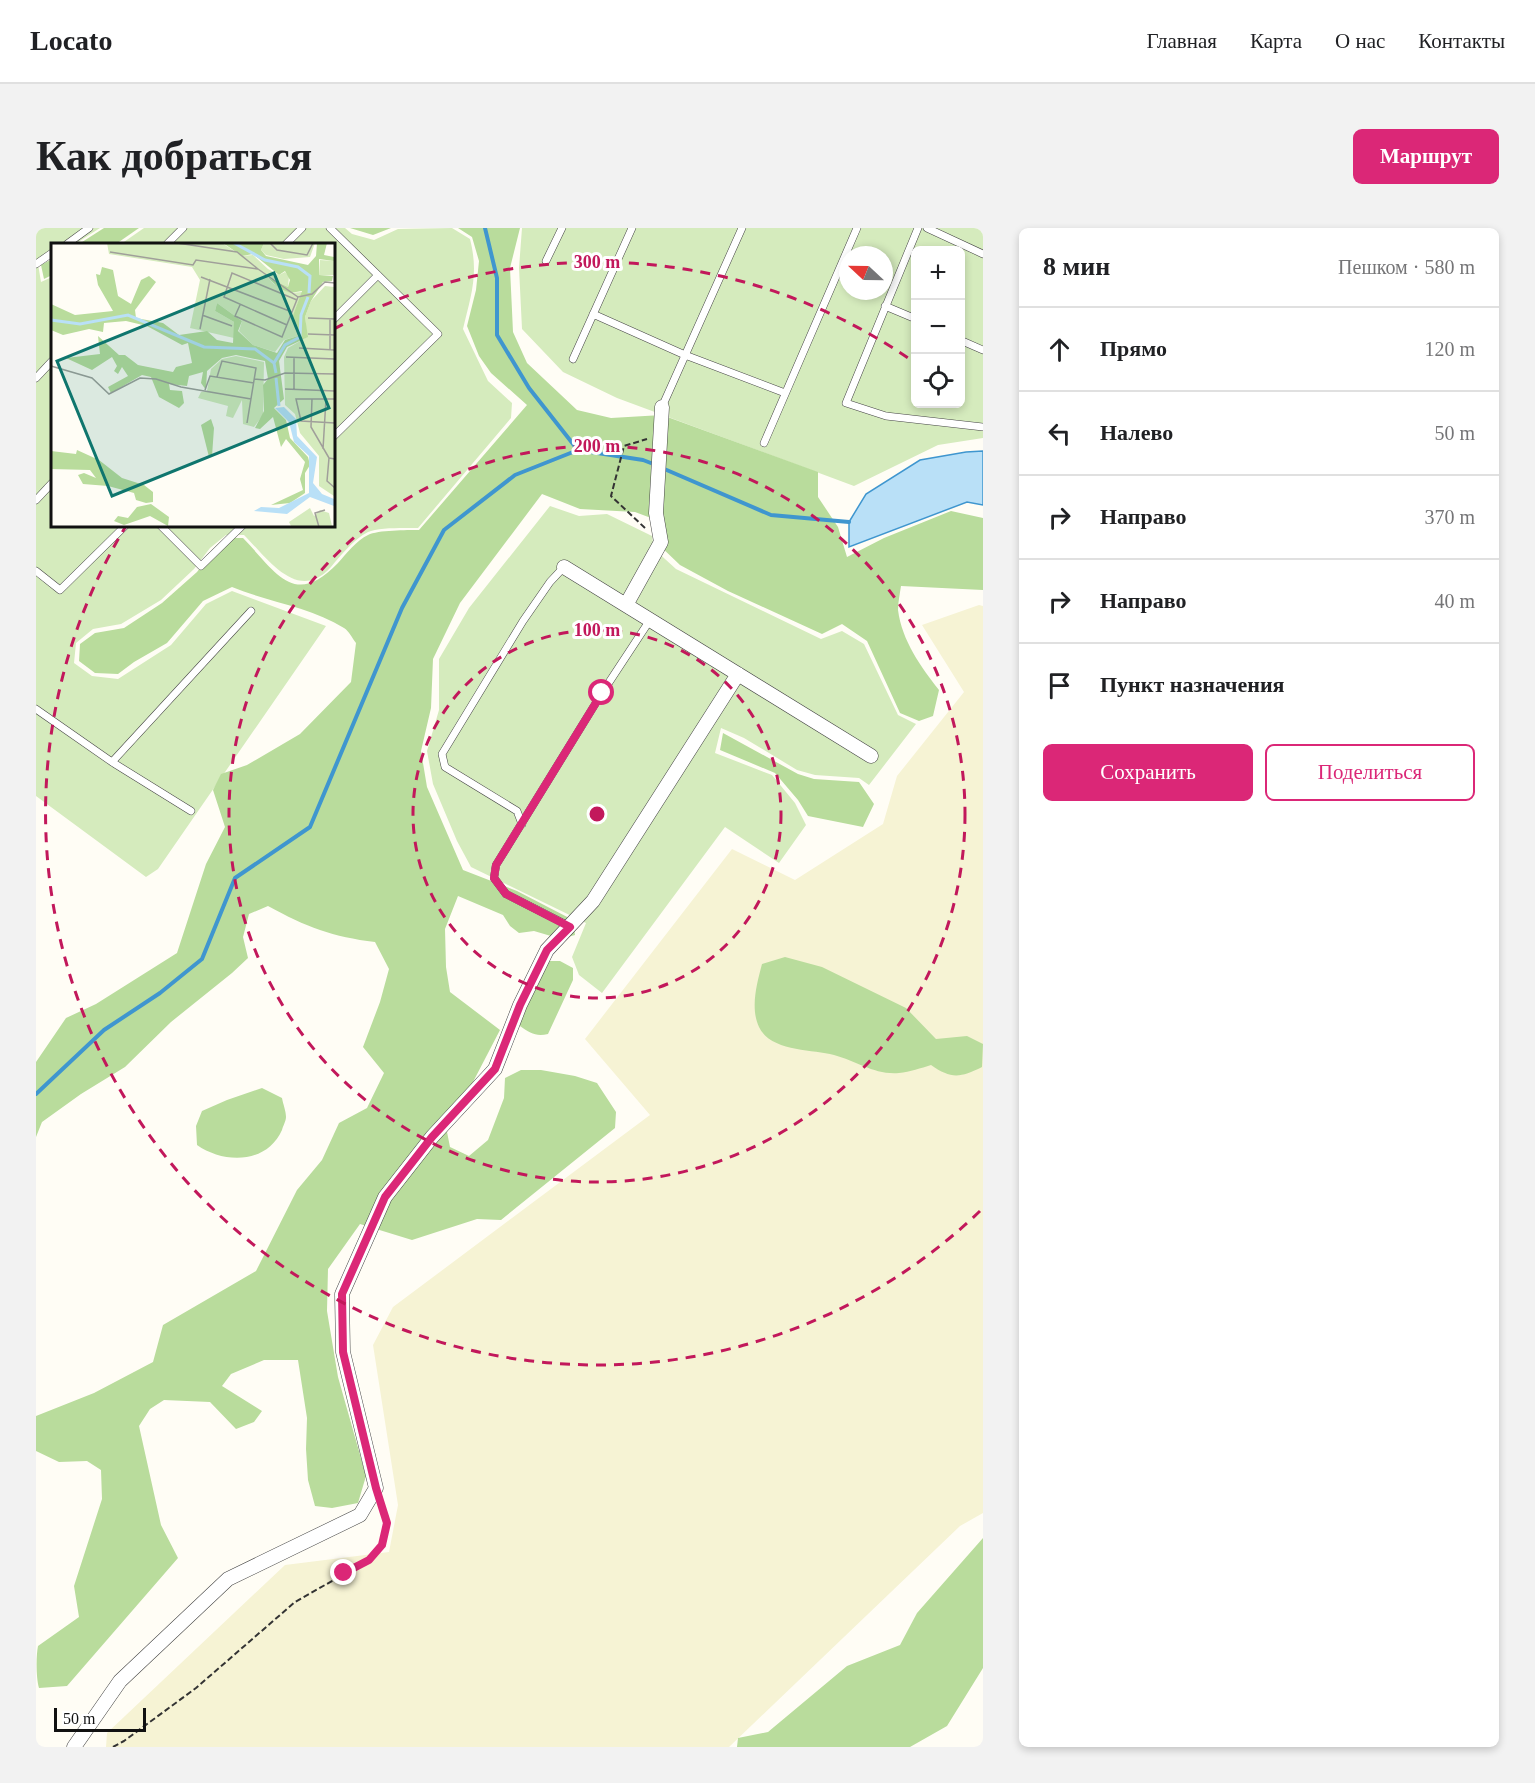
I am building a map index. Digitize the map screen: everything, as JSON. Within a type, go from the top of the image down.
[{"type":"street","points":[[627,605],[661,543],[656,513],[662,407]]},
{"type":"street","points":[[564,567],[871,756]]},
{"type":"street","points":[[74,1747],[120,1681],[228,1580],[360,1515],[376,1488],[343,1352],[342,1294],[385,1197],[432,1137],[495,1069],[520,1005],[547,950],[593,901],[738,674]]},
{"type":"lane","points":[[68,243],[89,228]]},
{"type":"lane","points":[[168,243],[183,228]]},
{"type":"lane","points":[[287,243],[302,228]]},
{"type":"lane","points":[[330,228],[438,334],[334,436]]},
{"type":"lane","points":[[546,261],[562,228]]},
{"type":"lane","points":[[573,359],[632,228]]},
{"type":"lane","points":[[662,407],[742,228]]},
{"type":"lane","points":[[764,443],[856,228]]},
{"type":"lane","points":[[918,228],[846,403],[886,416],[983,427]]},
{"type":"lane","points":[[927,228],[983,254]]},
{"type":"lane","points":[[36,264],[51,254]]},
{"type":"lane","points":[[334,319],[378,275]]},
{"type":"lane","points":[[885,306],[911,317]]},
{"type":"lane","points":[[593,314],[686,355],[785,393]]},
{"type":"lane","points":[[965,342],[983,350]]},
{"type":"lane","points":[[36,378],[51,362]]},
{"type":"lane","points":[[36,500],[51,484]]},
{"type":"lane","points":[[36,571],[60,590],[125,526]]},
{"type":"lane","points":[[161,526],[201,567],[242,526]]},
{"type":"lane","points":[[522,824],[517,811],[445,767],[442,754],[523,621],[550,582],[564,567]]},
{"type":"lane","points":[[112,762],[251,611]]},
{"type":"lane","points":[[570,927],[506,894],[494,878],[496,865],[650,620]]},
{"type":"lane","points":[[36,709],[112,762],[191,811]]},
{"type":"path","points":[[624,446],[611,496],[661,543]]},
{"type":"path","points":[[112,1747],[124,1742],[196,1688],[295,1602],[369,1560],[382,1545],[387,1523],[376,1488]]},
{"type":"shaded area","points":[[979,605],[983,606],[983,1513],[960,1526],[729,1747],[106,1747],[107,1733],[285,1565],[389,1552],[398,1505],[373,1345],[393,1307],[650,1115],[585,1039],[732,849],[795,880],[883,824],[897,776],[964,692],[922,625]]},
{"type":"green space","points":[[36,228],[100,228],[77,243],[51,243],[51,258],[38,264],[41,282],[51,277],[51,526],[334,526],[334,243],[122,243],[144,228],[345,228],[352,234],[374,240],[398,229],[452,228],[470,239],[474,274],[463,329],[488,381],[512,403],[511,418],[418,528],[368,532],[343,552],[319,577],[307,581],[284,574],[244,535],[226,535],[210,548],[194,569],[161,600],[121,624],[93,629],[76,643],[74,663],[92,676],[118,679],[171,645],[206,604],[232,591],[326,626],[158,869],[146,877],[36,796]]},
{"type":"green space","points":[[104,228],[139,228],[117,243],[81,243]]},
{"type":"green space","points":[[350,228],[391,228],[373,235]]},
{"type":"green space","points":[[458,228],[520,228],[510,268],[513,332],[527,363],[577,410],[611,418],[662,415],[818,472],[818,497],[838,527],[847,557],[884,538],[951,511],[983,518],[983,590],[901,586],[898,610],[908,643],[919,663],[939,690],[933,716],[919,721],[900,713],[867,641],[842,624],[822,634],[728,591],[680,565],[658,544],[659,521],[635,512],[580,509],[542,494],[460,603],[433,659],[431,708],[421,751],[427,787],[463,870],[517,891],[573,920],[575,935],[561,939],[534,931],[519,933],[510,926],[503,915],[458,896],[445,929],[446,967],[450,992],[500,1030],[447,1132],[450,1147],[469,1156],[488,1140],[504,1098],[505,1078],[521,1070],[541,1070],[575,1076],[597,1083],[616,1112],[615,1128],[501,1220],[477,1219],[412,1240],[360,1224],[328,1269],[327,1311],[338,1377],[366,1476],[358,1503],[332,1508],[315,1506],[308,1480],[307,1418],[298,1360],[264,1360],[231,1374],[222,1386],[262,1411],[254,1422],[236,1429],[210,1402],[164,1400],[150,1409],[139,1426],[161,1525],[178,1558],[67,1686],[39,1688],[38,1646],[79,1617],[74,1586],[102,1499],[101,1470],[87,1461],[59,1462],[36,1451],[36,1416],[94,1393],[153,1362],[163,1325],[256,1271],[297,1190],[322,1160],[339,1123],[367,1108],[384,1073],[363,1047],[380,1002],[389,969],[375,942],[320,930],[268,906],[249,914],[243,937],[248,958],[171,1022],[125,1067],[42,1122],[36,1137],[36,1062],[66,1018],[96,1004],[177,953],[206,864],[225,827],[213,790],[221,774],[247,765],[300,734],[351,682],[356,643],[346,629],[318,615],[232,587],[203,601],[167,643],[118,674],[95,673],[79,661],[80,644],[95,633],[124,628],[162,603],[197,572],[212,552],[228,538],[243,538],[276,573],[297,584],[309,583],[323,577],[368,535],[385,531],[419,530],[527,405],[491,373],[479,356],[467,326],[476,290],[479,261],[472,237]]},
{"type":"green space","points":[[522,228],[983,228],[983,438],[938,445],[854,486],[617,398],[563,372],[522,329],[519,268]]},
{"type":"green space","points":[[51,260],[51,276],[44,279],[41,265]]},
{"type":"green space","points":[[550,506],[579,516],[607,514],[652,536],[654,549],[676,569],[821,639],[842,631],[864,644],[898,715],[916,724],[869,785],[859,778],[815,775],[797,770],[744,738],[721,728],[715,753],[772,775],[795,803],[806,825],[779,863],[725,827],[602,993],[579,975],[572,957],[586,923],[471,867],[457,841],[433,784],[427,751],[439,710],[439,659],[469,608]]},
{"type":"green space","points":[[723,733],[798,774],[814,779],[859,782],[874,804],[863,827],[808,816],[798,800],[775,773],[720,750]]},
{"type":"green space","points":[[785,957],[822,967],[906,1008],[936,1039],[967,1036],[983,1044],[982,1067],[961,1075],[944,1073],[931,1065],[907,1072],[890,1073],[874,1070],[834,1055],[793,1048],[773,1041],[765,1035],[756,1020],[755,996],[762,964]]},
{"type":"green space","points":[[546,961],[560,961],[573,968],[573,980],[548,1034],[537,1035],[520,1026],[520,1016]]},
{"type":"green space","points":[[262,1088],[282,1098],[286,1115],[282,1130],[266,1149],[256,1155],[232,1158],[197,1145],[196,1126],[202,1111]]},
{"type":"green space","points":[[983,1538],[983,1668],[947,1726],[910,1747],[737,1747],[738,1738],[768,1732],[847,1666],[900,1645],[917,1613]]},
{"type":"water","points":[[983,451],[983,505],[967,502],[849,547],[849,522],[866,494],[920,460]]},
{"type":"waterway","points":[[485,228],[497,278],[497,335],[529,388],[577,449]]},
{"type":"waterway","points":[[36,1094],[104,1030],[160,993],[202,959],[235,878],[310,827],[402,608],[444,530],[515,475],[578,450],[643,460],[656,465]]},
{"type":"waterway","points":[[662,468],[771,515],[849,522]]},
{"type":"route","points":[[344,1573],[369,1560],[382,1545],[387,1523],[376,1488],[343,1352],[342,1294],[385,1197],[432,1137],[495,1069],[520,1005],[547,950],[570,927],[506,894],[494,878],[496,865],[602,693]]}]
